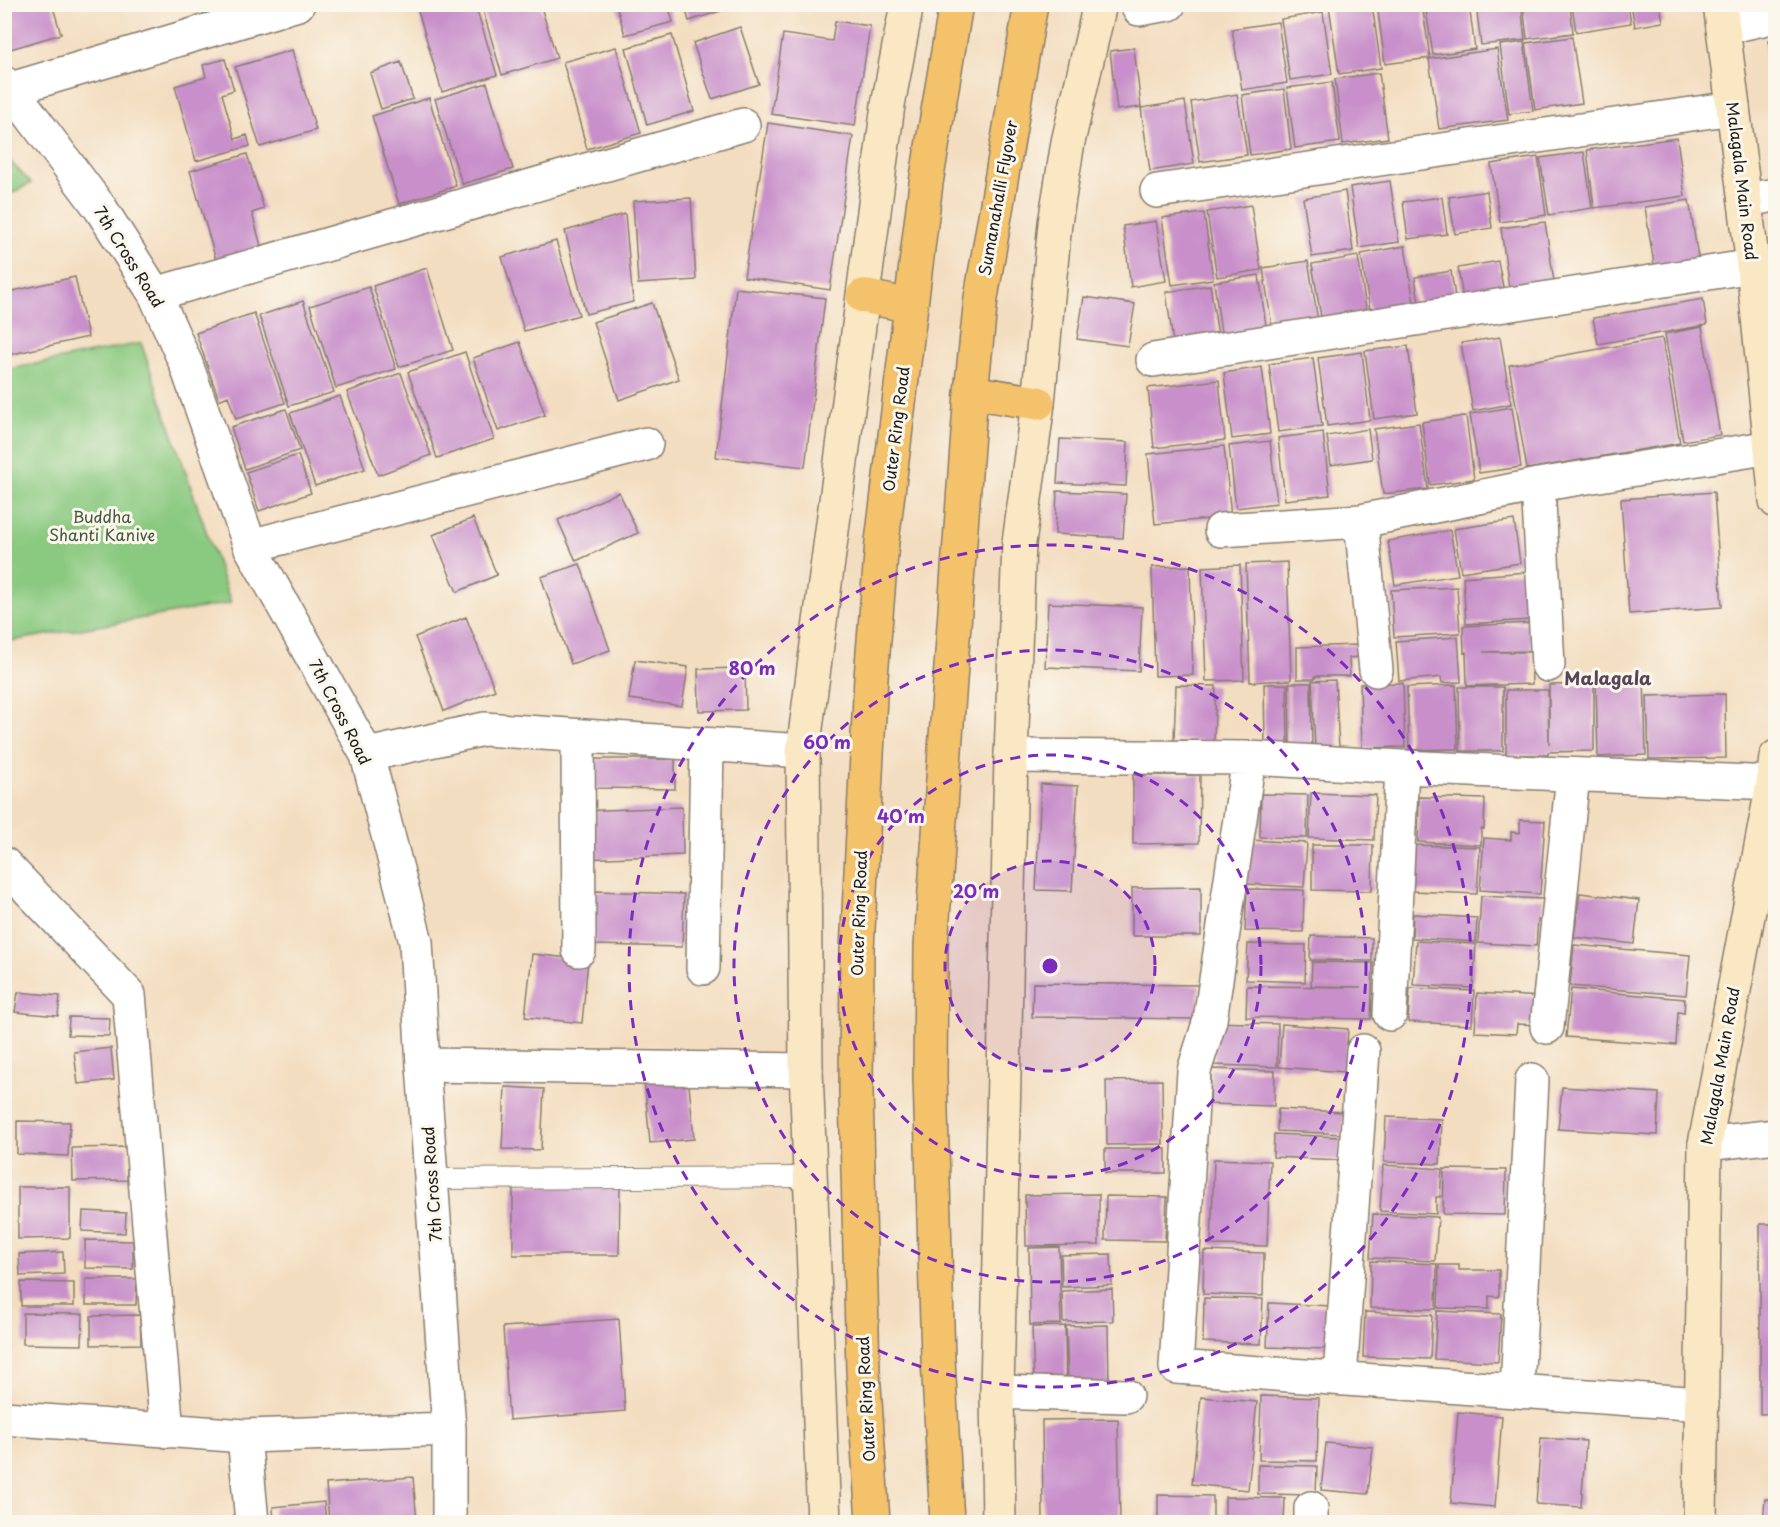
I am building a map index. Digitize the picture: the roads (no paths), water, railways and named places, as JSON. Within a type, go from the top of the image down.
[{"type":"highway","points":[[863,296],[911,306],[926,183],[956,4]]},
{"type":"highway","name":"Sumanahalli Flyover","points":[[971,392],[981,298],[1031,4]]},
{"type":"highway","name":"Outer Ring Road","points":[[873,1522],[863,1371],[856,1091],[857,950],[871,677],[882,542],[911,306]]},
{"type":"highway","points":[[947,1522],[938,1359],[930,1076],[931,946],[971,392],[1038,403]]},
{"type":"street","points":[[8,86],[298,4]]},
{"type":"street","points":[[824,1522],[806,1070],[803,751],[888,105],[907,4]]},
{"type":"street","points":[[999,1522],[997,1392],[1011,756],[1019,543],[1038,403],[1055,223],[1068,142],[1100,4]]},
{"type":"street","points":[[1722,16],[1776,16]]},
{"type":"street","name":"Malagala Main Road","points":[[1722,16],[1733,108],[1760,197],[1753,266],[1769,356],[1771,447],[1776,501]]},
{"type":"street","name":"7th Cross Road","points":[[8,86],[101,209],[155,294],[186,364],[250,546],[367,755],[416,942],[449,1429],[449,1522]]},
{"type":"street","points":[[1157,191],[1733,108]]},
{"type":"street","points":[[155,294],[743,125]]},
{"type":"street","points":[[1153,360],[1753,266]]},
{"type":"street","points":[[250,546],[646,444]]},
{"type":"street","points":[[1221,530],[1361,521],[1538,485],[1771,447]]},
{"type":"street","points":[[1538,485],[1548,666]]},
{"type":"street","points":[[1361,521],[1376,670]]},
{"type":"street","points":[[367,755],[484,729],[803,751]]},
{"type":"street","points":[[578,736],[579,950]]},
{"type":"street","points":[[703,968],[707,745]]},
{"type":"street","points":[[1011,756],[1249,758],[1573,775],[1774,770]]},
{"type":"street","points":[[1249,758],[1210,1020],[1194,1071],[1176,1367],[1702,1404]]},
{"type":"street","points":[[1390,1014],[1402,767]]},
{"type":"street","name":"Malagala Main Road","points":[[1700,1522],[1705,1144],[1774,770]]},
{"type":"street","points":[[1548,1027],[1573,775]]},
{"type":"street","points":[[4,864],[129,995],[167,1431]]},
{"type":"street","points":[[1340,1378],[1363,1051]]},
{"type":"street","points":[[423,1065],[806,1070]]},
{"type":"street","points":[[1517,1391],[1532,1080]]},
{"type":"street","points":[[1705,1144],[1776,1136]]},
{"type":"street","points":[[997,1392],[1126,1396]]},
{"type":"street","points":[[4,1418],[244,1436],[449,1429]]},
{"type":"street","points":[[244,1436],[252,1522]]},
{"type":"lane","points":[[431,1179],[810,1177]]},
{"type":"district","name":"Malagala","points":[[1608,679]]},
{"type":"park label","name":"Buddha Shanti Kanive","points":[[102,526]]}]
